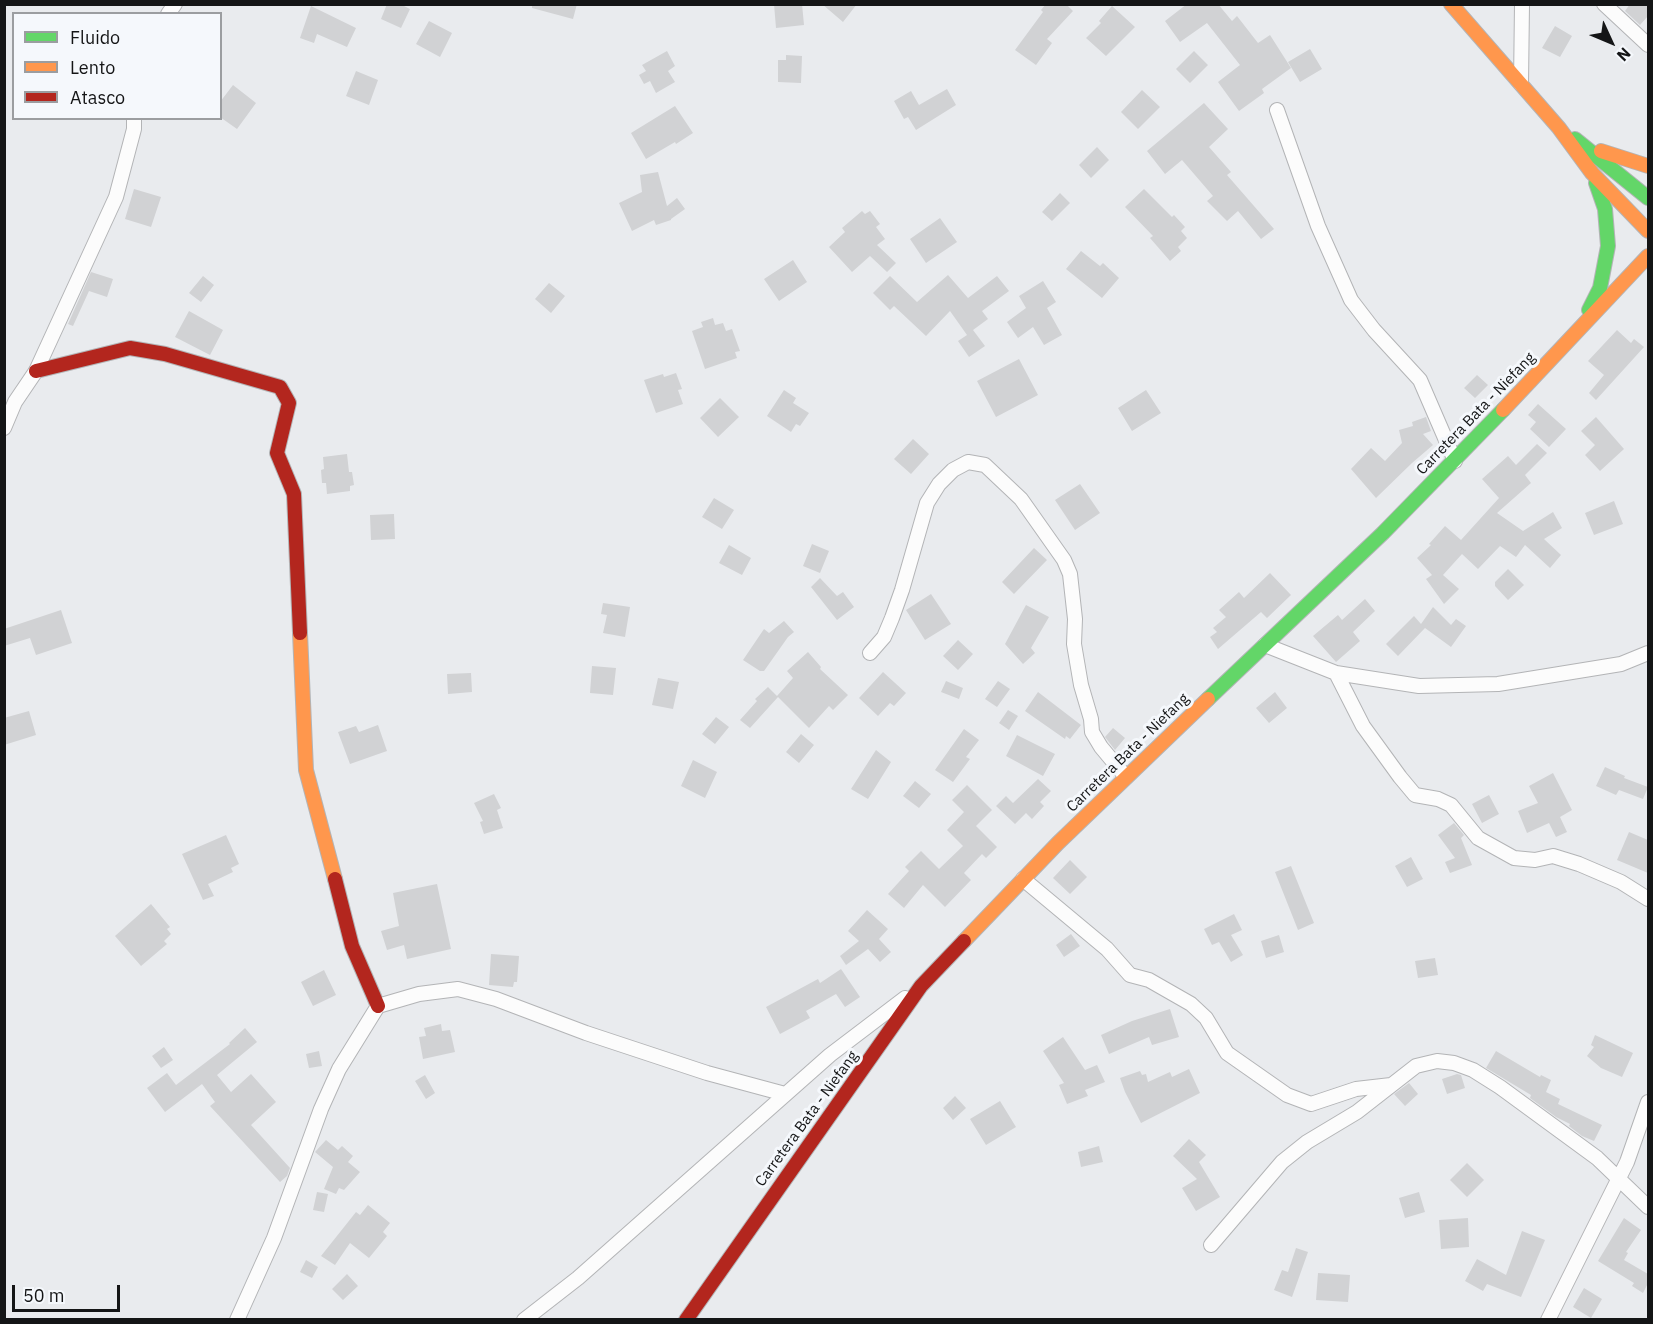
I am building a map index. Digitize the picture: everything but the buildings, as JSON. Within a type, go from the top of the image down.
[{"type":"main road","points":[[1450,4],[1559,128],[1611,195],[1648,231]]},
{"type":"main road","points":[[1559,128],[1648,198]]},
{"type":"main road","points":[[1578,141],[1613,156],[1648,166]]},
{"type":"main road","points":[[1578,332],[1600,288],[1608,246],[1605,209],[1592,173]]},
{"type":"main road","name":"Carretera Bata - Niefang","points":[[686,1320],[921,986],[1023,879],[1126,777],[1383,533],[1455,461],[1648,256]]},
{"type":"main road","points":[[1623,284],[1648,277]]},
{"type":"main road","points":[[36,371],[130,348],[165,354],[280,387],[289,403],[278,453],[294,494],[306,770],[352,946],[378,1006]]},
{"type":"street","points":[[1521,84],[1522,4]]},
{"type":"street","points":[[1605,4],[1648,45]]},
{"type":"street","points":[[1276,110],[1318,226],[1351,300],[1374,330],[1420,380],[1455,461]]},
{"type":"street","points":[[4,428],[15,402],[36,371],[116,197],[134,129],[134,120]]},
{"type":"street","points":[[870,653],[884,637],[892,618],[927,503],[939,484],[953,470],[968,462],[985,465],[1021,498],[1064,560],[1070,574],[1075,619],[1074,644],[1092,732],[1101,747],[1126,777]]},
{"type":"street","points":[[1265,645],[1336,673],[1419,686],[1498,684],[1621,664],[1648,653]]},
{"type":"street","points":[[1336,673],[1362,726],[1415,795],[1438,799],[1451,805],[1478,838],[1514,858],[1535,860],[1553,856],[1579,864],[1621,882],[1648,899]]},
{"type":"street","points":[[1023,879],[1107,949],[1130,975],[1149,980],[1191,1004],[1206,1018],[1227,1053],[1287,1095],[1311,1104],[1356,1089],[1392,1085]]},
{"type":"street","points":[[524,1320],[578,1278],[830,1055],[921,986]]},
{"type":"street","points":[[237,1320],[269,1249],[321,1109],[339,1070],[378,1006],[419,994],[458,989],[496,999],[586,1033],[707,1073],[785,1094]]},
{"type":"street","points":[[1211,1245],[1282,1162],[1307,1142],[1357,1112],[1416,1066],[1437,1061],[1454,1063],[1473,1070],[1597,1158],[1648,1208]]},
{"type":"street","points":[[1548,1320],[1619,1178],[1648,1102]]},
{"type":"traffic: fast","points":[[1575,139],[1648,198]]},
{"type":"traffic: fast","points":[[1589,310],[1600,288],[1608,246],[1605,209],[1596,183]]},
{"type":"traffic: fast","points":[[1208,699],[1383,533],[1503,410]]},
{"type":"traffic: slow","points":[[1451,4],[1559,128],[1592,173],[1648,231]]},
{"type":"traffic: slow","points":[[1601,151],[1648,166]]},
{"type":"traffic: slow","points":[[1503,410],[1648,256]]},
{"type":"traffic: slow","points":[[300,633],[306,770],[335,879]]},
{"type":"traffic: slow","points":[[964,941],[1058,843],[1208,699]]},
{"type":"traffic: jam","points":[[36,371],[130,348],[165,354],[280,387],[289,403],[277,453],[294,494],[300,633]]},
{"type":"traffic: jam","points":[[335,879],[352,946],[378,1006]]},
{"type":"traffic: jam","points":[[686,1320],[921,986],[964,941]]}]
